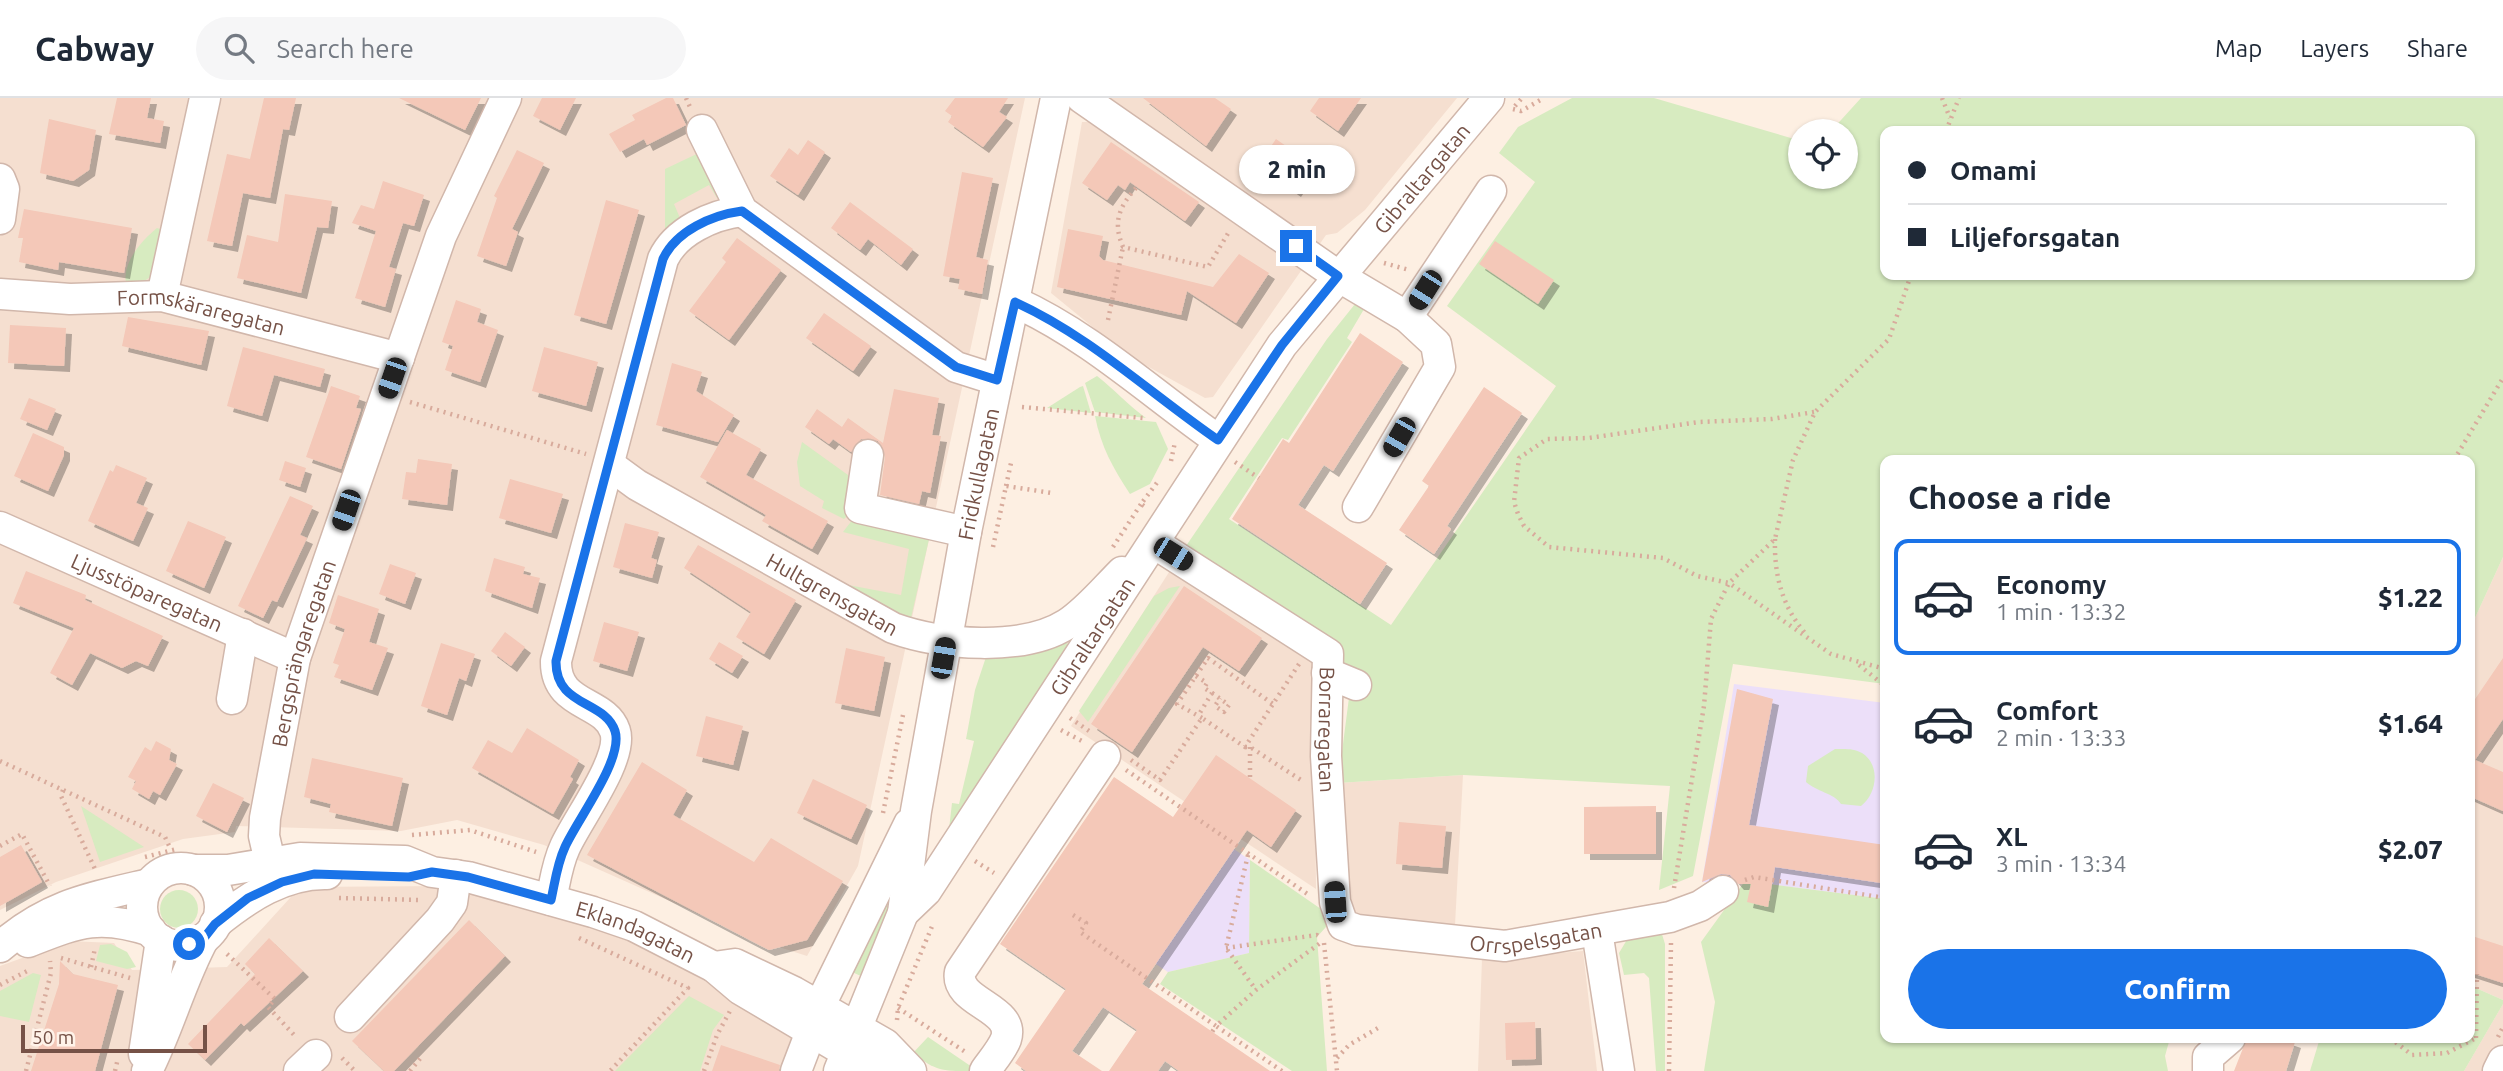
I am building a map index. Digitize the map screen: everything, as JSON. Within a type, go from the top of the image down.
[{"type":"street","points":[[162,296],[205,98]]},
{"type":"street","name":"Bergsprängaregatan","points":[[270,862],[264,835],[265,818],[295,658],[440,236],[506,98]]},
{"type":"street","name":"Fridkullagatan","points":[[916,811],[966,532],[1056,98]]},
{"type":"street","points":[[1082,98],[1338,276],[1408,317],[1436,344],[1440,367],[1358,507]]},
{"type":"street","name":"Gibraltargatan","points":[[904,913],[926,891],[1158,537],[1226,451],[1282,345],[1338,276],[1501,103]]},
{"type":"street","points":[[702,130],[742,211],[956,367],[997,380]]},
{"type":"street","points":[[0,179],[4,189],[0,219]]},
{"type":"street","points":[[1408,317],[1490,191]]},
{"type":"street","points":[[551,900],[564,848],[617,749],[615,729],[606,719],[565,690],[556,677],[556,661],[669,246],[719,214],[742,211]]},
{"type":"street","name":"Formskäraregatan","points":[[0,294],[70,299],[162,296],[399,358]]},
{"type":"street","points":[[1015,302],[1049,318],[1091,347],[1226,451]]},
{"type":"street","points":[[868,455],[860,508],[966,532]]},
{"type":"street","name":"Hultgrensgatan","points":[[611,463],[637,485],[893,628],[919,638],[946,642],[998,641],[1054,632],[1074,620],[1121,572],[1144,543],[1158,537]]},
{"type":"street","name":"Ljusstöparegatan","points":[[0,527],[295,658]]},
{"type":"street","name":"Borraregatan","points":[[1158,537],[1328,654],[1328,798],[1335,902],[1334,932]]},
{"type":"street","points":[[232,699],[243,634]]},
{"type":"street","points":[[1327,673],[1356,685]]},
{"type":"street","points":[[986,1068],[1006,1039],[1006,1026],[997,1014],[964,988],[959,979],[960,972],[1114,755]]},
{"type":"street","points":[[796,1071],[815,1020],[916,811]]},
{"type":"street","name":"Gibraltargatan","points":[[847,1050],[904,913],[916,811]]},
{"type":"street","name":"Eklandagatan","points":[[0,948],[23,943],[67,926],[149,884],[169,870],[228,870],[270,862],[334,857],[405,861],[444,874],[551,900],[634,926],[714,967],[735,964],[794,992],[815,1020],[847,1050],[878,1071]]},
{"type":"street","points":[[144,1071],[162,1042],[191,962],[215,939],[219,912],[216,892],[209,880],[193,870]]},
{"type":"street","name":"Eklandagatan","points":[[99,908],[121,921],[183,945],[215,939],[248,898],[282,882],[314,874],[409,877],[444,874]]},
{"type":"street","points":[[351,1017],[440,920],[452,903],[444,874]]},
{"type":"street","points":[[144,1071],[156,936],[142,908],[149,884]]},
{"type":"street","name":"Orrspelsgatan","points":[[1334,932],[1357,930],[1505,946],[1670,917],[1700,906],[1723,891]]},
{"type":"street","points":[[1597,931],[1619,1071]]},
{"type":"street","points":[[2208,1064],[2226,1043]]},
{"type":"street","name":"Eklandagatan","points":[[847,1050],[885,1044],[911,1071]]},
{"type":"street","points":[[2498,1071],[2503,1061]]},
{"type":"path","points":[[1501,103],[1521,111],[1544,98]]},
{"type":"path","points":[[1942,98],[1951,118]]},
{"type":"path","points":[[1948,126],[1959,98]]},
{"type":"path","points":[[1108,320],[1123,247],[1117,233],[1117,219],[1121,206],[1136,188]]},
{"type":"path","points":[[1123,247],[1208,267],[1231,228]]},
{"type":"path","points":[[1810,639],[1788,613],[1774,566],[1775,539],[1793,460],[1815,412],[1889,339],[1909,280]]},
{"type":"path","points":[[2457,455],[2503,378]]},
{"type":"path","points":[[1020,417],[1024,396]]},
{"type":"path","points":[[402,399],[611,463]]},
{"type":"path","points":[[1022,407],[1147,419]]},
{"type":"path","points":[[1815,412],[1772,419],[1699,422],[1589,438],[1547,439],[1519,458],[1514,502],[1524,526],[1549,547],[1663,558],[1698,576],[1729,583],[1831,654],[1880,668]]},
{"type":"path","points":[[1168,466],[1175,449],[1175,438]]},
{"type":"path","points":[[1226,451],[1259,478]]},
{"type":"path","points":[[1111,550],[1164,473]]},
{"type":"path","points":[[990,561],[1006,486],[1052,493]]},
{"type":"path","points":[[1669,1071],[1670,917],[1704,706],[1711,620],[1729,583],[1775,539]]},
{"type":"path","points":[[1250,779],[1247,747],[1311,642]]},
{"type":"path","points":[[1269,759],[1177,704],[1208,658],[1273,704]]},
{"type":"path","points":[[1856,663],[1880,682]]},
{"type":"path","points":[[1196,676],[1208,683],[1205,688],[1220,698]]},
{"type":"path","points":[[1114,755],[1160,780],[1212,693]]},
{"type":"path","points":[[881,821],[905,704]]},
{"type":"path","points":[[1070,718],[1114,755],[1248,855],[1316,898]]},
{"type":"path","points":[[1061,730],[1080,739]]},
{"type":"path","points":[[0,761],[165,837],[171,850]]},
{"type":"path","points":[[63,790],[61,796],[97,874],[102,939],[97,940],[91,967]]},
{"type":"path","points":[[0,846],[22,834],[52,890]]},
{"type":"path","points":[[1248,855],[1226,948],[1256,990]]},
{"type":"path","points":[[985,867],[994,873]]},
{"type":"path","points":[[1723,891],[1754,877],[1880,897]]},
{"type":"path","points":[[1073,915],[1086,923],[1080,932],[1282,1071]]},
{"type":"path","points":[[1226,948],[1334,932]]},
{"type":"path","points":[[1212,1032],[1256,990],[1334,932]]},
{"type":"path","points":[[1334,932],[1338,1071]]},
{"type":"path","points":[[215,939],[275,999],[268,1007],[307,1063]]},
{"type":"path","points":[[0,985],[63,953]]},
{"type":"path","points":[[56,957],[141,981]]},
{"type":"path","points":[[26,1071],[51,974],[50,961]]},
{"type":"path","points":[[2475,1038],[2477,974]]},
{"type":"path","points":[[610,1071],[688,988]]},
{"type":"path","points":[[704,1071],[716,1035],[734,1004]]},
{"type":"path","points":[[898,1008],[986,1068]]},
{"type":"path","points":[[1336,1058],[1349,1045],[1378,1028]]},
{"type":"path","points":[[2396,1043],[2412,1055],[2446,1053],[2466,1043]]},
{"type":"path","points":[[115,1071],[122,1044]]},
{"type":"path","points":[[410,1071],[423,1055]]},
{"type":"shaded area","points":[[0,98],[1025,98],[858,866],[807,956],[757,940],[544,845],[457,820],[401,831],[236,826],[235,832],[183,839],[56,882],[0,910]]},
{"type":"shaded area","points":[[1106,98],[1457,98],[1365,210],[1337,233],[1326,235],[1213,397],[1205,398],[1127,355],[1051,293],[1082,122],[1094,122]]},
{"type":"shaded area","points":[[2503,557],[2503,1000],[2475,988],[2475,618]]},
{"type":"shaded area","points":[[1171,569],[1314,661],[1316,889],[1071,726]]},
{"type":"shaded area","points":[[1734,684],[1880,702],[1880,898],[1745,881],[1738,884],[1702,882]]},
{"type":"shaded area","points":[[1463,775],[1455,925],[1350,916],[1338,783]]},
{"type":"shaded area","points":[[1216,837],[1250,860],[1249,953],[1168,972],[1136,951],[1163,953],[1229,857],[1212,844]]},
{"type":"shaded area","points":[[445,886],[560,911],[628,937],[794,1032],[784,1071],[0,1071],[0,966],[69,941],[114,943],[132,970],[227,967],[300,887]]},
{"type":"shaded area","points":[[1583,951],[1597,1071],[1478,1071],[1482,959]]},
{"type":"shaded area","points":[[2503,1004],[2503,1071],[2464,1071]]},
{"type":"green space","points":[[1572,98],[1654,98],[1788,137],[1788,189],[1858,189],[1858,119],[1842,119],[1861,98],[2503,98],[2503,557],[2475,618],[2475,455],[1880,455],[1880,683],[1733,664],[1693,876],[1659,890],[1670,786],[1463,775],[1338,783],[1351,682],[1337,641],[1186,546],[1327,339],[1359,299],[1367,304],[1347,338],[1352,342],[1288,440],[1282,438],[1229,519],[1391,625],[1556,386],[1447,306],[1535,182],[1499,153],[1518,127]]},
{"type":"green space","points":[[703,151],[724,196],[717,198],[709,185],[674,204],[680,218],[665,229],[665,169]]},
{"type":"green space","points":[[157,228],[160,229],[150,277],[143,282],[126,283],[130,260]]},
{"type":"green space","points":[[1097,376],[1146,418],[1095,412],[1085,383]]},
{"type":"green space","points":[[1083,386],[1091,413],[1047,408],[1080,387]]},
{"type":"green space","points":[[1095,416],[1156,422],[1168,449],[1150,484],[1130,494],[1108,457]]},
{"type":"green space","points":[[802,442],[848,475],[849,514],[844,519],[822,508],[824,501],[800,486],[797,462]]},
{"type":"green space","points":[[853,519],[930,535],[911,618],[907,619],[843,584],[901,595],[909,549],[843,532]]},
{"type":"green space","points":[[1180,586],[1088,722],[1079,711],[1154,596]]},
{"type":"green space","points":[[1064,636],[1070,649],[1039,689],[949,829],[952,803],[959,804],[974,741],[966,739],[975,690],[989,648]]},
{"type":"green space","points":[[1835,749],[1859,751],[1872,765],[1875,780],[1871,794],[1861,806],[1841,804],[1834,797],[1806,782],[1808,766]]},
{"type":"green space","points":[[81,806],[144,847],[100,862]]},
{"type":"green space","points":[[1250,860],[1334,918],[1317,937],[1327,1071],[1292,1071],[1160,984],[1168,972],[1249,953]]},
{"type":"green space","points":[[1745,881],[1880,898],[1880,1043],[2169,1043],[2165,1056],[2168,1071],[1704,1071],[1715,1002],[1701,942]]},
{"type":"green space","points":[[179,890],[193,895],[198,909],[193,923],[179,928],[165,923],[160,909],[165,895]]},
{"type":"green space","points":[[887,898],[892,901],[865,978],[850,971]]},
{"type":"green space","points":[[1661,931],[1665,944],[1665,1071],[1656,1071],[1649,978],[1644,973],[1624,975],[1619,953],[1628,938]]},
{"type":"green space","points":[[111,944],[127,952],[136,967],[127,969],[96,961],[100,945]]},
{"type":"green space","points":[[33,973],[41,975],[29,1022],[0,1016],[0,991]]},
{"type":"green space","points":[[2475,988],[2503,1000],[2464,1071],[2310,1071],[2318,1043],[2475,1043]]},
{"type":"green space","points":[[689,996],[724,1015],[713,1030],[700,1071],[615,1071]]},
{"type":"green space","points":[[928,1037],[972,1067],[970,1071],[939,1069],[913,1053]]},
{"type":"building","points":[[117,98],[151,98],[147,118],[164,121],[160,143],[109,134]]},
{"type":"building","points":[[264,98],[296,98],[289,130],[283,129],[270,198],[243,193],[232,246],[207,241],[227,154],[250,159]]},
{"type":"building","points":[[399,98],[481,98],[465,130]]},
{"type":"building","points":[[542,98],[576,98],[560,130],[533,116]]},
{"type":"building","points":[[666,98],[673,98],[686,125],[647,145],[644,139],[620,152],[609,134],[635,120],[632,115]]},
{"type":"building","points":[[955,98],[1008,98],[999,112],[1007,117],[983,147],[948,122],[952,116],[945,111]]},
{"type":"building","points":[[1143,98],[1215,98],[1231,109],[1206,146]]},
{"type":"building","points":[[1319,98],[1361,98],[1338,131],[1310,111]]},
{"type":"building","points":[[49,119],[96,130],[89,170],[73,181],[40,173]]},
{"type":"building","points":[[1276,139],[1313,165],[1295,191],[1258,165]]},
{"type":"building","points":[[808,140],[825,152],[798,195],[770,176],[789,148],[798,155]]},
{"type":"building","points":[[1111,142],[1199,202],[1185,221],[1130,182],[1125,190],[1118,185],[1107,200],[1082,183]]},
{"type":"building","points":[[517,150],[544,163],[512,229],[518,232],[506,266],[477,256],[497,198],[494,196]]},
{"type":"building","points":[[962,172],[993,178],[976,257],[988,260],[982,294],[958,289],[960,279],[943,276]]},
{"type":"building","points":[[383,181],[424,195],[414,226],[403,223],[389,267],[396,269],[385,307],[355,298],[376,231],[352,223],[361,205],[374,209]]},
{"type":"building","points":[[285,194],[332,201],[328,228],[317,227],[301,293],[237,278],[247,235],[278,242]]},
{"type":"building","points":[[606,200],[639,210],[606,324],[574,315]]},
{"type":"building","points":[[850,202],[913,249],[901,265],[868,239],[860,250],[831,228]]},
{"type":"building","points":[[24,209],[132,228],[124,273],[59,262],[58,270],[19,262],[23,238],[18,238]]},
{"type":"building","points":[[1068,229],[1103,236],[1099,256],[1103,260],[1213,287],[1239,254],[1269,273],[1236,323],[1187,291],[1181,315],[1057,287]]},
{"type":"building","points":[[737,238],[781,270],[729,340],[689,311],[726,262],[722,258]]},
{"type":"building","points":[[1495,241],[1554,280],[1538,304],[1479,264]]},
{"type":"building","points":[[456,300],[481,309],[477,322],[498,330],[480,382],[445,370],[453,346],[442,342]]},
{"type":"building","points":[[824,313],[871,346],[853,371],[806,338]]},
{"type":"building","points":[[128,317],[209,331],[201,365],[122,346]]},
{"type":"building","points":[[10,325],[66,328],[64,366],[8,363]]},
{"type":"building","points":[[1360,333],[1403,362],[1333,471],[1324,465],[1298,505],[1387,563],[1360,604],[1232,519],[1283,439],[1289,443]]},
{"type":"building","points":[[243,347],[325,369],[320,387],[274,375],[262,416],[227,406]]},
{"type":"building","points":[[544,347],[598,362],[586,406],[532,391]]},
{"type":"building","points":[[672,363],[702,372],[696,391],[734,415],[718,442],[656,425]]},
{"type":"building","points":[[331,386],[360,396],[356,408],[361,409],[341,469],[306,457]]},
{"type":"building","points":[[1484,387],[1522,413],[1447,526],[1451,529],[1434,554],[1399,530],[1429,486],[1422,481]]},
{"type":"building","points":[[894,389],[939,398],[932,435],[941,436],[930,493],[922,491],[919,504],[880,495],[885,457],[878,441],[861,439],[851,452],[833,439],[829,444],[805,427],[817,409],[842,427],[848,418],[883,443]]},
{"type":"building","points":[[29,398],[56,409],[47,430],[20,419]]},
{"type":"building","points":[[727,430],[761,449],[746,475],[828,521],[812,549],[762,521],[766,515],[700,477]]},
{"type":"building","points":[[33,433],[64,447],[64,455],[48,491],[14,476]]},
{"type":"building","points":[[418,459],[452,464],[447,505],[402,499],[406,472],[416,473]]},
{"type":"building","points":[[285,461],[306,468],[300,487],[279,480]]},
{"type":"building","points":[[116,465],[147,478],[136,503],[148,508],[133,541],[88,521],[110,470],[113,472]]},
{"type":"building","points":[[510,479],[563,494],[551,533],[499,518]]},
{"type":"building","points":[[290,496],[313,506],[300,535],[307,538],[277,602],[272,600],[263,618],[238,606]]},
{"type":"building","points":[[188,521],[226,537],[204,588],[166,571]]},
{"type":"building","points":[[625,523],[659,532],[651,558],[657,560],[652,578],[613,567]]},
{"type":"building","points":[[698,545],[796,600],[764,654],[736,637],[751,612],[684,568]]},
{"type":"building","points":[[494,558],[525,567],[523,574],[540,578],[532,608],[485,591]]},
{"type":"building","points":[[390,564],[416,573],[405,604],[379,594]]},
{"type":"building","points":[[26,571],[86,595],[85,600],[163,636],[148,666],[136,661],[122,668],[90,653],[72,685],[50,673],[74,628],[13,603]]},
{"type":"building","points":[[1184,586],[1262,638],[1239,671],[1203,647],[1132,752],[1091,724]]},
{"type":"building","points":[[338,595],[379,609],[369,642],[388,648],[372,690],[334,677],[339,665],[333,663],[345,629],[329,623]]},
{"type":"building","points":[[604,622],[639,632],[627,671],[593,661]]},
{"type":"building","points":[[505,632],[525,647],[511,666],[491,651]]},
{"type":"building","points":[[719,642],[743,656],[732,673],[709,659]]},
{"type":"building","points":[[441,643],[475,654],[466,681],[459,678],[447,715],[421,706]]},
{"type":"building","points":[[846,648],[885,657],[874,711],[835,703]]},
{"type":"building","points":[[2503,658],[2503,719],[2475,760],[2475,699]]},
{"type":"building","points":[[1737,689],[1773,699],[1749,825],[1880,844],[1880,883],[1775,867],[1768,907],[1747,902],[1751,884],[1738,884],[1730,875],[1721,874],[1702,882]]},
{"type":"building","points":[[706,716],[743,726],[733,765],[696,756]]},
{"type":"building","points":[[527,728],[579,760],[570,777],[573,779],[553,814],[472,768],[488,740],[512,753]]},
{"type":"building","points":[[156,741],[171,749],[169,760],[177,764],[160,795],[153,791],[149,799],[132,789],[136,781],[128,777],[145,747],[151,751]]},
{"type":"building","points":[[1216,755],[1296,810],[1271,847],[1247,830],[1142,984],[1270,1071],[1179,1071],[1165,1061],[1158,1071],[1109,1071],[1137,1030],[1103,1007],[1072,1051],[1102,1071],[1026,1071],[1015,1063],[1066,989],[1000,944],[1114,777],[1173,817]]},
{"type":"building","points":[[312,758],[403,778],[392,826],[329,812],[331,804],[304,797]]},
{"type":"building","points":[[2475,760],[2503,772],[2503,811],[2475,799]]},
{"type":"building","points":[[642,762],[687,790],[673,815],[754,862],[771,838],[843,881],[807,940],[769,950],[587,855]]},
{"type":"building","points":[[813,779],[867,805],[851,839],[797,813]]},
{"type":"building","points":[[213,783],[244,798],[227,832],[196,816]]},
{"type":"building","points":[[1656,806],[1656,854],[1584,854],[1584,807]]},
{"type":"building","points":[[1399,822],[1446,826],[1442,868],[1396,864]]},
{"type":"building","points":[[21,845],[42,882],[0,906],[0,857]]},
{"type":"building","points":[[469,920],[505,956],[394,1071],[384,1071],[352,1041]]},
{"type":"building","points":[[2475,937],[2503,946],[2503,983],[2475,974]]},
{"type":"building","points":[[269,938],[303,971],[244,1026],[241,1023],[205,1060],[188,1044],[255,974],[245,964]]},
{"type":"building","points":[[60,961],[73,974],[118,985],[95,1071],[31,1071],[59,984]]},
{"type":"building","points":[[1535,1022],[1536,1059],[1506,1060],[1505,1023]]},
{"type":"building","points":[[2245,1043],[2295,1043],[2286,1071],[2234,1071]]},
{"type":"building","points":[[721,1045],[780,1065],[779,1071],[712,1071]]},
{"type":"route","points":[[189,944],[204,938],[215,924],[248,898],[282,882],[314,874],[409,877],[432,872],[468,877],[551,900],[564,848],[617,749],[615,729],[606,719],[565,690],[556,677],[556,661],[611,466],[663,259],[669,246],[677,238],[719,214],[742,211],[956,367],[997,380],[1015,302],[1049,318],[1154,390],[1218,440],[1282,345],[1338,276],[1296,246]]}]
